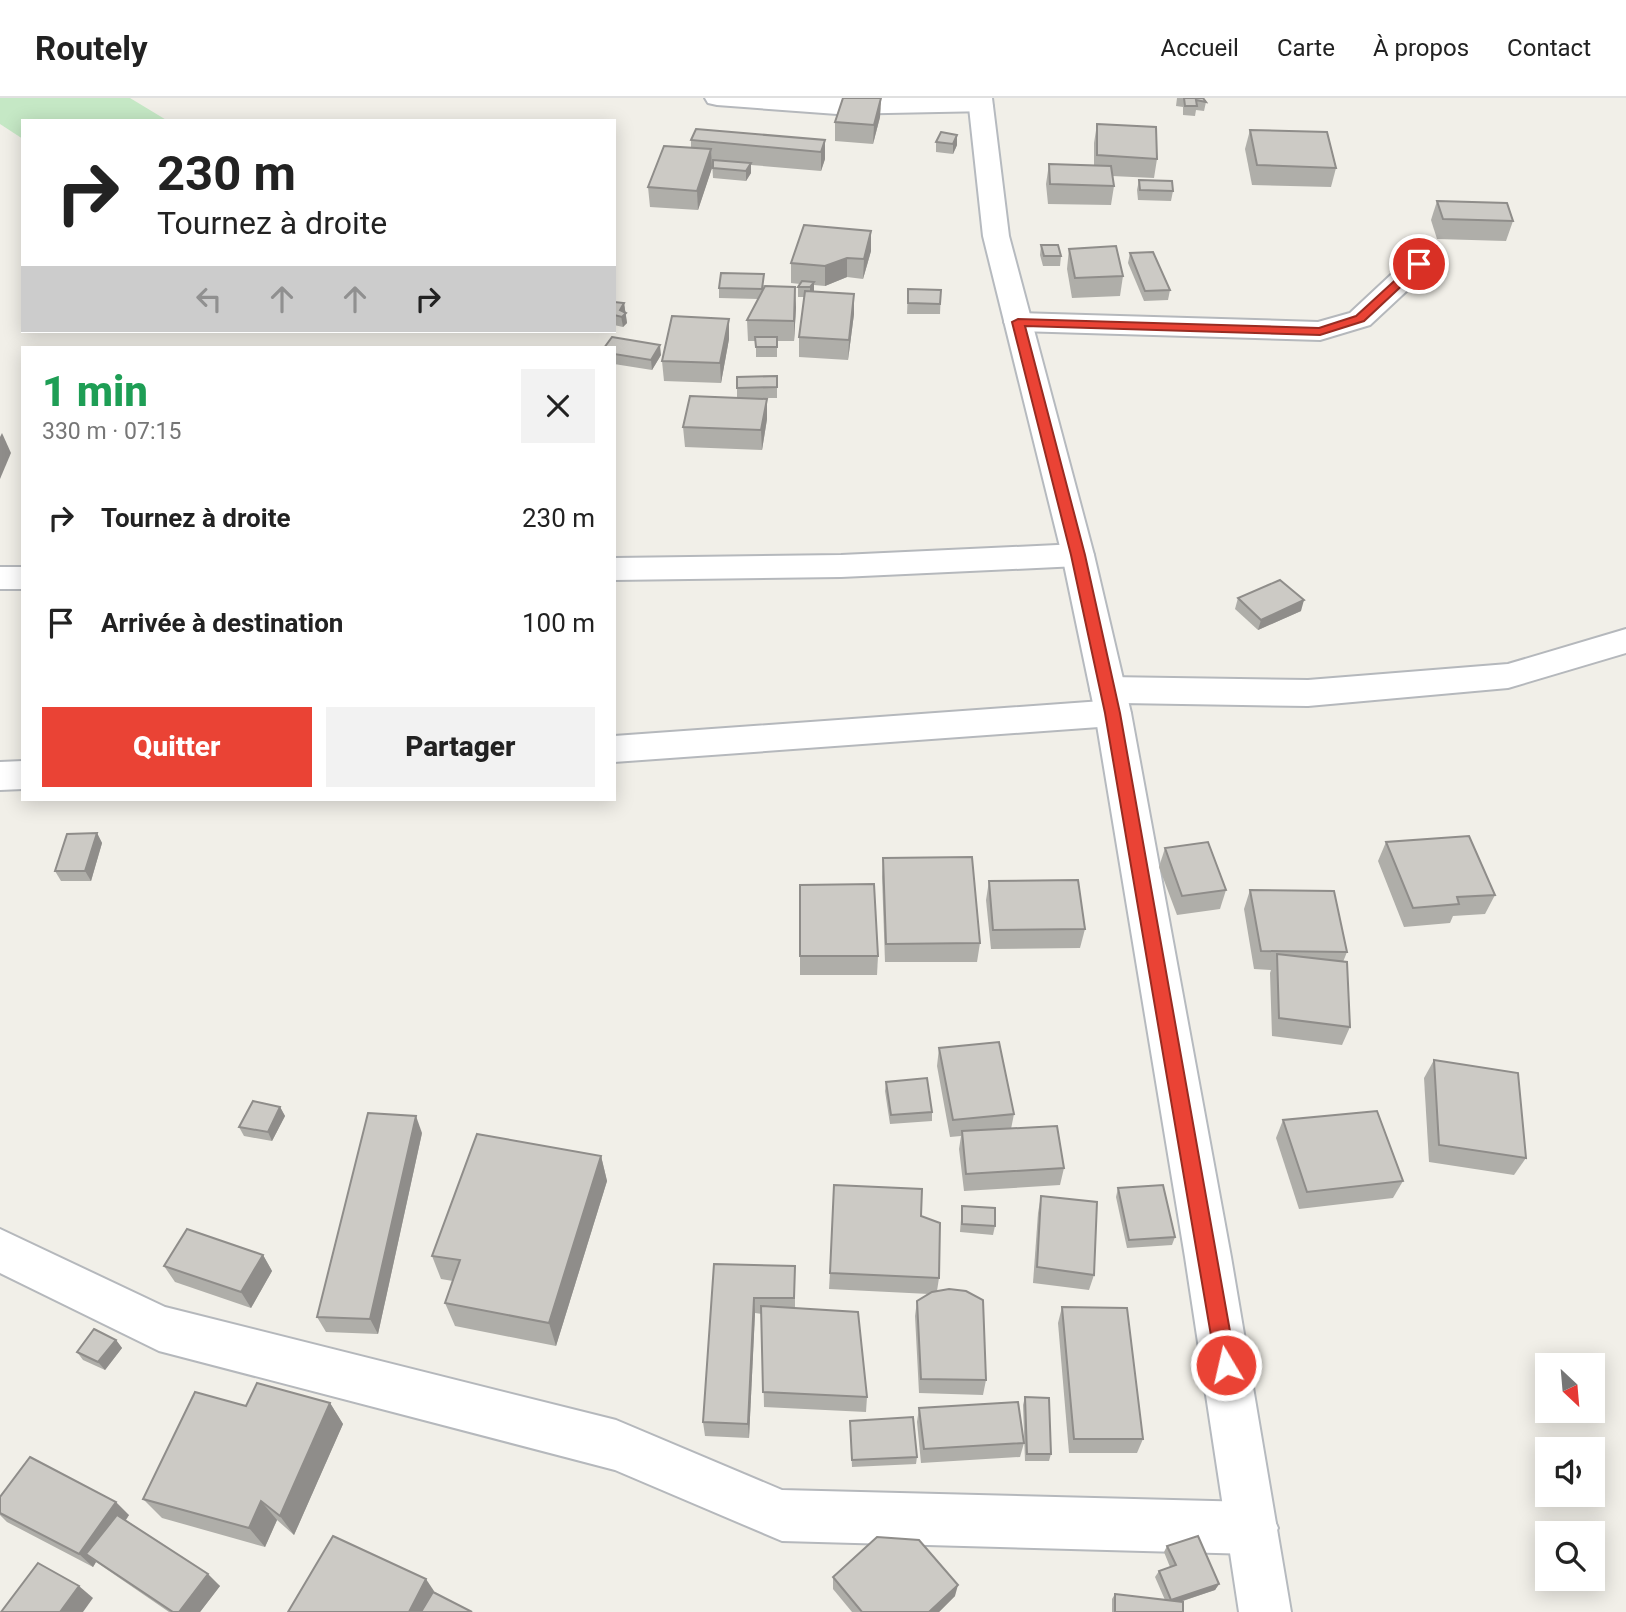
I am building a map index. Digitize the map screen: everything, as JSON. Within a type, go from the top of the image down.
[{"type":"street","points":[[717,98],[837,107],[981,102],[996,236],[1078,555],[1110,702],[1209,1256],[1265,1612]]},
{"type":"street","points":[[1018,322],[1320,331],[1360,319],[1419,264]]},
{"type":"street","points":[[616,569],[841,566],[1078,555]]},
{"type":"street","points":[[0,579],[21,579]]},
{"type":"street","points":[[616,749],[1110,702],[1308,693],[1508,676],[1626,641]]},
{"type":"street","points":[[0,776],[21,775]]},
{"type":"street","points":[[0,1250],[159,1328],[616,1445],[782,1515],[1252,1528]]},
{"type":"green space","points":[[0,98],[130,98],[165,119],[21,119],[21,138],[0,124]]},
{"type":"building","points":[[843,98],[881,98],[874,125],[835,122]]},
{"type":"building","points":[[1184,98],[1203,98],[1206,102],[1196,100],[1197,106],[1185,106]]},
{"type":"building","points":[[1097,124],[1156,127],[1157,159],[1097,155]]},
{"type":"building","points":[[696,129],[825,140],[821,152],[691,140]]},
{"type":"building","points":[[1250,130],[1327,132],[1336,168],[1257,165]]},
{"type":"building","points":[[941,132],[957,135],[953,144],[936,142]]},
{"type":"building","points":[[664,146],[711,149],[697,191],[648,187]]},
{"type":"building","points":[[713,160],[751,163],[746,171],[713,168]]},
{"type":"building","points":[[1049,164],[1111,166],[1114,186],[1050,184]]},
{"type":"building","points":[[1139,180],[1172,181],[1173,191],[1140,190]]},
{"type":"building","points":[[1437,201],[1507,203],[1513,221],[1443,219]]},
{"type":"building","points":[[804,225],[871,231],[864,259],[847,258],[825,266],[791,263]]},
{"type":"building","points":[[1041,245],[1058,245],[1061,256],[1044,256]]},
{"type":"building","points":[[1116,246],[1123,276],[1075,278],[1069,249]]},
{"type":"building","points":[[1153,252],[1170,290],[1145,291],[1130,253]]},
{"type":"building","points":[[721,273],[764,274],[762,289],[719,288]]},
{"type":"building","points":[[802,281],[814,282],[810,287],[798,287]]},
{"type":"building","points":[[765,286],[795,287],[794,321],[747,320]]},
{"type":"building","points":[[908,289],[941,290],[940,304],[908,303]]},
{"type":"building","points":[[805,291],[854,294],[849,340],[799,337]]},
{"type":"building","points":[[616,302],[624,303],[620,310],[626,313],[622,317],[616,316]]},
{"type":"building","points":[[672,316],[729,319],[720,363],[662,361]]},
{"type":"building","points":[[612,337],[660,345],[651,360],[616,354],[616,346],[605,346]]},
{"type":"building","points":[[755,337],[777,337],[777,347],[756,347]]},
{"type":"building","points":[[777,376],[777,387],[737,388],[737,377]]},
{"type":"building","points":[[690,396],[767,399],[761,430],[683,427]]},
{"type":"building","points":[[1280,580],[1304,600],[1261,620],[1238,598]]},
{"type":"building","points":[[97,833],[85,871],[55,871],[67,834]]},
{"type":"building","points":[[1469,836],[1495,895],[1457,897],[1459,904],[1413,908],[1386,842]]},
{"type":"building","points":[[1208,842],[1226,890],[1182,896],[1165,848]]},
{"type":"building","points":[[972,857],[980,943],[886,944],[883,858]]},
{"type":"building","points":[[1078,880],[1085,929],[993,930],[989,881]]},
{"type":"building","points":[[874,884],[878,956],[800,956],[800,885]]},
{"type":"building","points":[[1250,890],[1334,891],[1347,952],[1261,951]]},
{"type":"building","points":[[1277,954],[1347,962],[1350,1027],[1279,1018]]},
{"type":"building","points":[[999,1042],[1014,1114],[953,1120],[939,1048]]},
{"type":"building","points":[[1434,1060],[1518,1073],[1526,1158],[1439,1145]]},
{"type":"building","points":[[927,1078],[932,1112],[891,1115],[886,1082]]},
{"type":"building","points":[[253,1101],[280,1107],[268,1132],[239,1127]]},
{"type":"building","points":[[1377,1111],[1403,1181],[1307,1192],[1283,1120]]},
{"type":"building","points":[[368,1113],[416,1116],[370,1319],[317,1317]]},
{"type":"building","points":[[1057,1126],[1064,1168],[966,1174],[962,1131]]},
{"type":"building","points":[[477,1134],[601,1156],[549,1323],[445,1303],[460,1260],[432,1256]]},
{"type":"building","points":[[834,1185],[922,1189],[921,1216],[940,1223],[939,1278],[830,1273]]},
{"type":"building","points":[[1163,1185],[1175,1237],[1129,1240],[1118,1188]]},
{"type":"building","points":[[1041,1196],[1097,1202],[1094,1275],[1037,1267]]},
{"type":"building","points":[[962,1206],[995,1208],[995,1226],[962,1224]]},
{"type":"building","points":[[187,1229],[263,1255],[241,1292],[164,1266]]},
{"type":"building","points":[[714,1264],[795,1266],[794,1298],[754,1298],[748,1424],[703,1422]]},
{"type":"building","points":[[949,1289],[966,1291],[983,1300],[986,1380],[921,1379],[917,1301],[932,1292]]},
{"type":"building","points":[[761,1306],[858,1312],[867,1397],[763,1392]]},
{"type":"building","points":[[1062,1307],[1127,1308],[1143,1439],[1074,1439]]},
{"type":"building","points":[[94,1329],[116,1340],[98,1362],[77,1352]]},
{"type":"building","points":[[257,1383],[330,1403],[280,1516],[261,1501],[249,1528],[143,1499],[195,1392],[246,1406]]},
{"type":"building","points":[[1025,1397],[1049,1398],[1051,1454],[1027,1454]]},
{"type":"building","points":[[1018,1402],[1024,1443],[924,1449],[919,1408]]},
{"type":"building","points":[[913,1417],[917,1457],[852,1460],[850,1421]]},
{"type":"building","points":[[30,1457],[116,1502],[79,1554],[0,1513],[0,1497]]},
{"type":"building","points":[[117,1515],[208,1574],[179,1612],[173,1612],[86,1554]]},
{"type":"building","points":[[333,1536],[426,1579],[409,1612],[288,1612]]},
{"type":"building","points":[[1198,1536],[1219,1584],[1171,1600],[1159,1571],[1176,1565],[1167,1546]]},
{"type":"building","points":[[877,1537],[919,1540],[958,1585],[929,1612],[862,1612],[833,1577]]},
{"type":"building","points":[[38,1563],[79,1586],[60,1612],[1,1612]]},
{"type":"building","points":[[433,1592],[472,1612],[421,1612]]},
{"type":"building","points":[[1115,1594],[1183,1602],[1183,1612],[1115,1612]]},
{"type":"route","points":[[1226,1365],[1113,713],[1078,555],[1018,322],[1320,331],[1360,319],[1419,264]]}]
